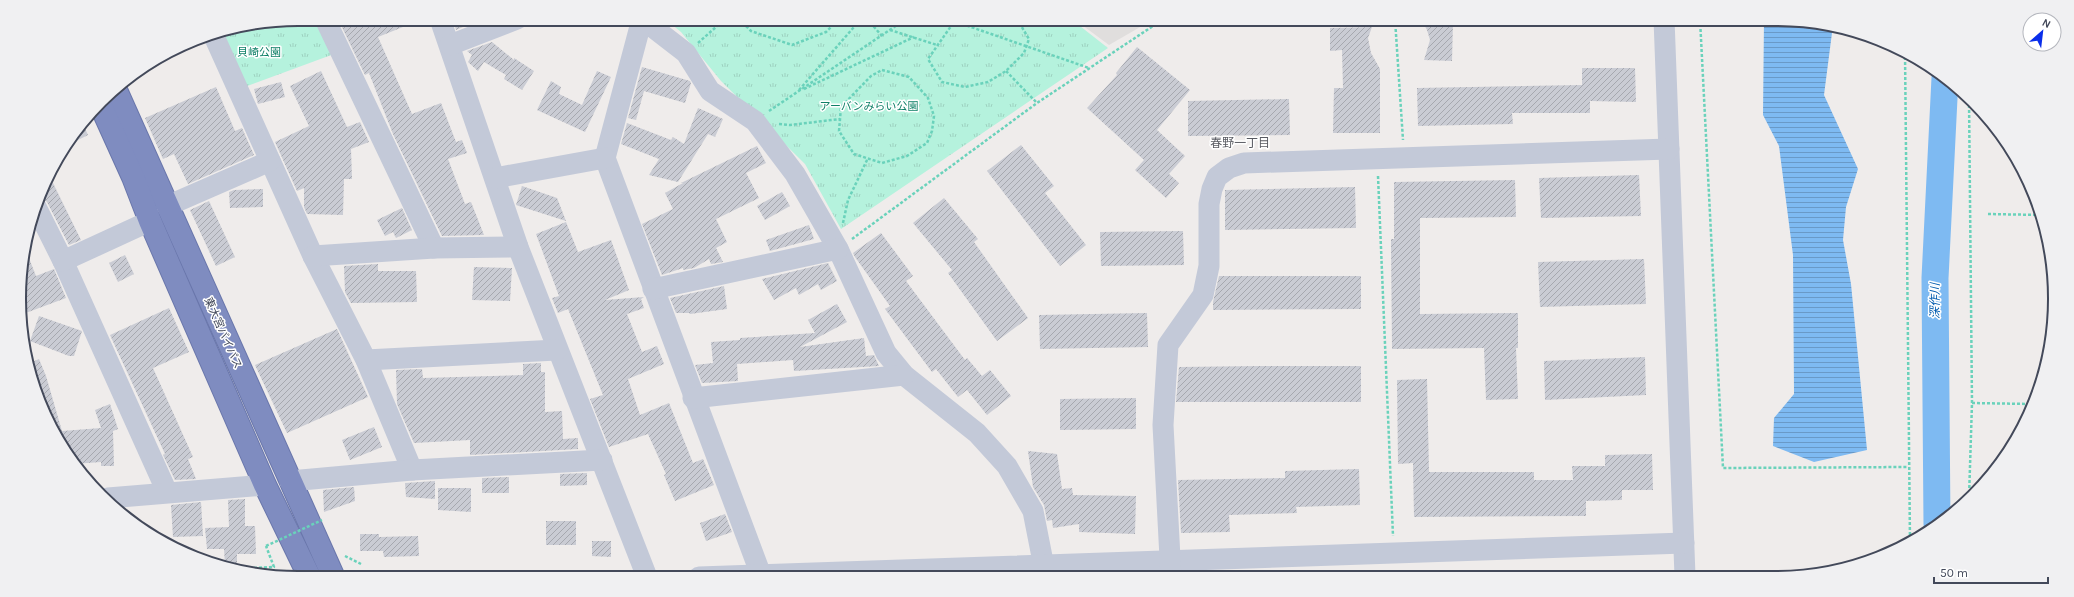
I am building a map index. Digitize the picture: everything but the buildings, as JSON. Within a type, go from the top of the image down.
[{"type":"highway","name":"東大宮バイパス","points":[[118,95],[331,571]]},
{"type":"highway","name":"東大宮バイパス","points":[[103,110],[134,177],[150,221],[265,485],[307,571]]},
{"type":"street","points":[[328,26],[434,248]]},
{"type":"street","points":[[443,26],[518,247],[644,571]]},
{"type":"street","points":[[450,45],[499,26]]},
{"type":"street","points":[[640,26],[605,158],[693,398],[759,571]]},
{"type":"street","points":[[651,26],[686,53],[710,91],[755,121],[795,174],[838,249],[886,353],[904,375],[977,433],[1007,466],[1033,511],[1044,571],[1170,569],[1394,553],[1684,543]]},
{"type":"street","points":[[1664,26],[1685,571]]},
{"type":"street","points":[[215,39],[313,256],[366,360],[412,470]]},
{"type":"street","points":[[1170,569],[1163,425],[1168,346],[1203,295],[1209,266],[1209,204],[1212,189],[1218,177],[1229,168],[1244,163],[1377,160],[1669,149]]},
{"type":"street","points":[[495,178],[605,158]]},
{"type":"street","points":[[167,206],[270,161]]},
{"type":"street","points":[[39,214],[63,261],[167,492]]},
{"type":"street","points":[[63,261],[150,221]]},
{"type":"street","points":[[313,256],[434,248],[518,247]]},
{"type":"street","points":[[653,289],[838,249]]},
{"type":"street","points":[[366,360],[557,350]]},
{"type":"street","points":[[693,398],[904,375]]},
{"type":"street","points":[[290,481],[412,470],[602,460]]},
{"type":"street","points":[[113,497],[265,485]]},
{"type":"path","points":[[686,53],[717,26]]},
{"type":"path","points":[[746,26],[751,31],[792,45],[826,32],[832,26]]},
{"type":"path","points":[[796,93],[856,26]]},
{"type":"path","points":[[873,26],[882,36]]},
{"type":"path","points":[[755,121],[896,26]]},
{"type":"path","points":[[951,26],[928,59],[942,82],[965,87],[988,82],[1006,70],[1024,53],[1029,39],[1021,26]]},
{"type":"path","points":[[968,26],[1089,68]]},
{"type":"path","points":[[838,249],[1037,103],[1153,26]]},
{"type":"path","points":[[1395,26],[1404,158]]},
{"type":"path","points":[[1700,26],[1723,468],[1908,467]]},
{"type":"path","points":[[890,30],[937,45]]},
{"type":"path","points":[[796,93],[914,37]]},
{"type":"path","points":[[1905,59],[1910,535]]},
{"type":"path","points":[[882,70],[909,77],[928,98],[934,116],[932,131],[927,142],[907,156],[882,163],[854,154],[839,131],[840,120],[841,107],[871,76],[882,70]]},
{"type":"path","points":[[1006,70],[1037,103]]},
{"type":"path","points":[[1969,107],[1972,403],[1969,490]]},
{"type":"path","points":[[790,125],[840,120]]},
{"type":"path","points":[[848,200],[868,158]]},
{"type":"path","points":[[1377,160],[1394,553]]},
{"type":"path","points":[[1988,214],[2035,215]]},
{"type":"path","points":[[1972,403],[2027,404]]},
{"type":"path","points":[[258,568],[274,567],[266,546],[322,520]]},
{"type":"shaded area","points":[[1083,26],[1142,26],[1109,45]]},
{"type":"green space","name":"貝崎公園","points":[[321,26],[334,54],[242,88],[219,38],[263,28]]},
{"type":"green space","name":"アーバンみらい公園","points":[[674,26],[1080,26],[1108,48],[841,229],[805,164],[721,81],[681,32]]},
{"type":"water","points":[[1764,26],[1811,28],[1832,32],[1824,95],[1858,169],[1846,207],[1843,240],[1851,284],[1867,450],[1814,462],[1773,446],[1774,418],[1794,394],[1793,255],[1779,146],[1763,115]]},
{"type":"waterway","name":"深作川","points":[[1937,518],[1935,278],[1945,85]]},
{"type":"district","name":"春野一丁目","points":[[1240,143]]}]
